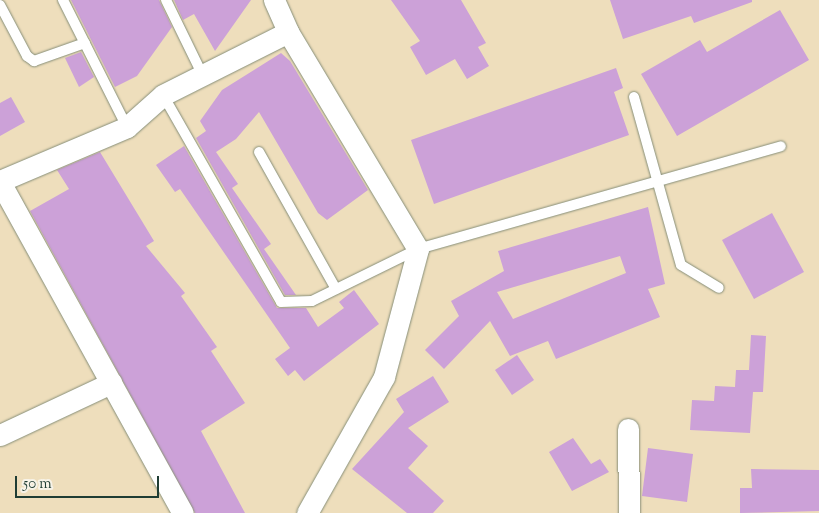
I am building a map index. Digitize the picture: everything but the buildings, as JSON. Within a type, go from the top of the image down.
[{"type":"street","points":[[274,0],[288,32],[418,249],[384,377],[307,513]]},
{"type":"street","points":[[183,513],[0,182],[126,127],[163,95],[288,32]]},
{"type":"street","points":[[0,435],[111,382]]},
{"type":"street","points":[[628,429],[629,513]]},
{"type":"lane","points":[[63,0],[126,127]]},
{"type":"lane","points":[[166,0],[203,76]]},
{"type":"lane","points":[[0,5],[34,60],[85,43]]},
{"type":"lane","points":[[163,95],[281,302],[312,301],[418,249],[781,146]]},
{"type":"lane","points":[[634,97],[682,265],[719,288]]},
{"type":"lane","points":[[260,152],[336,288]]}]
